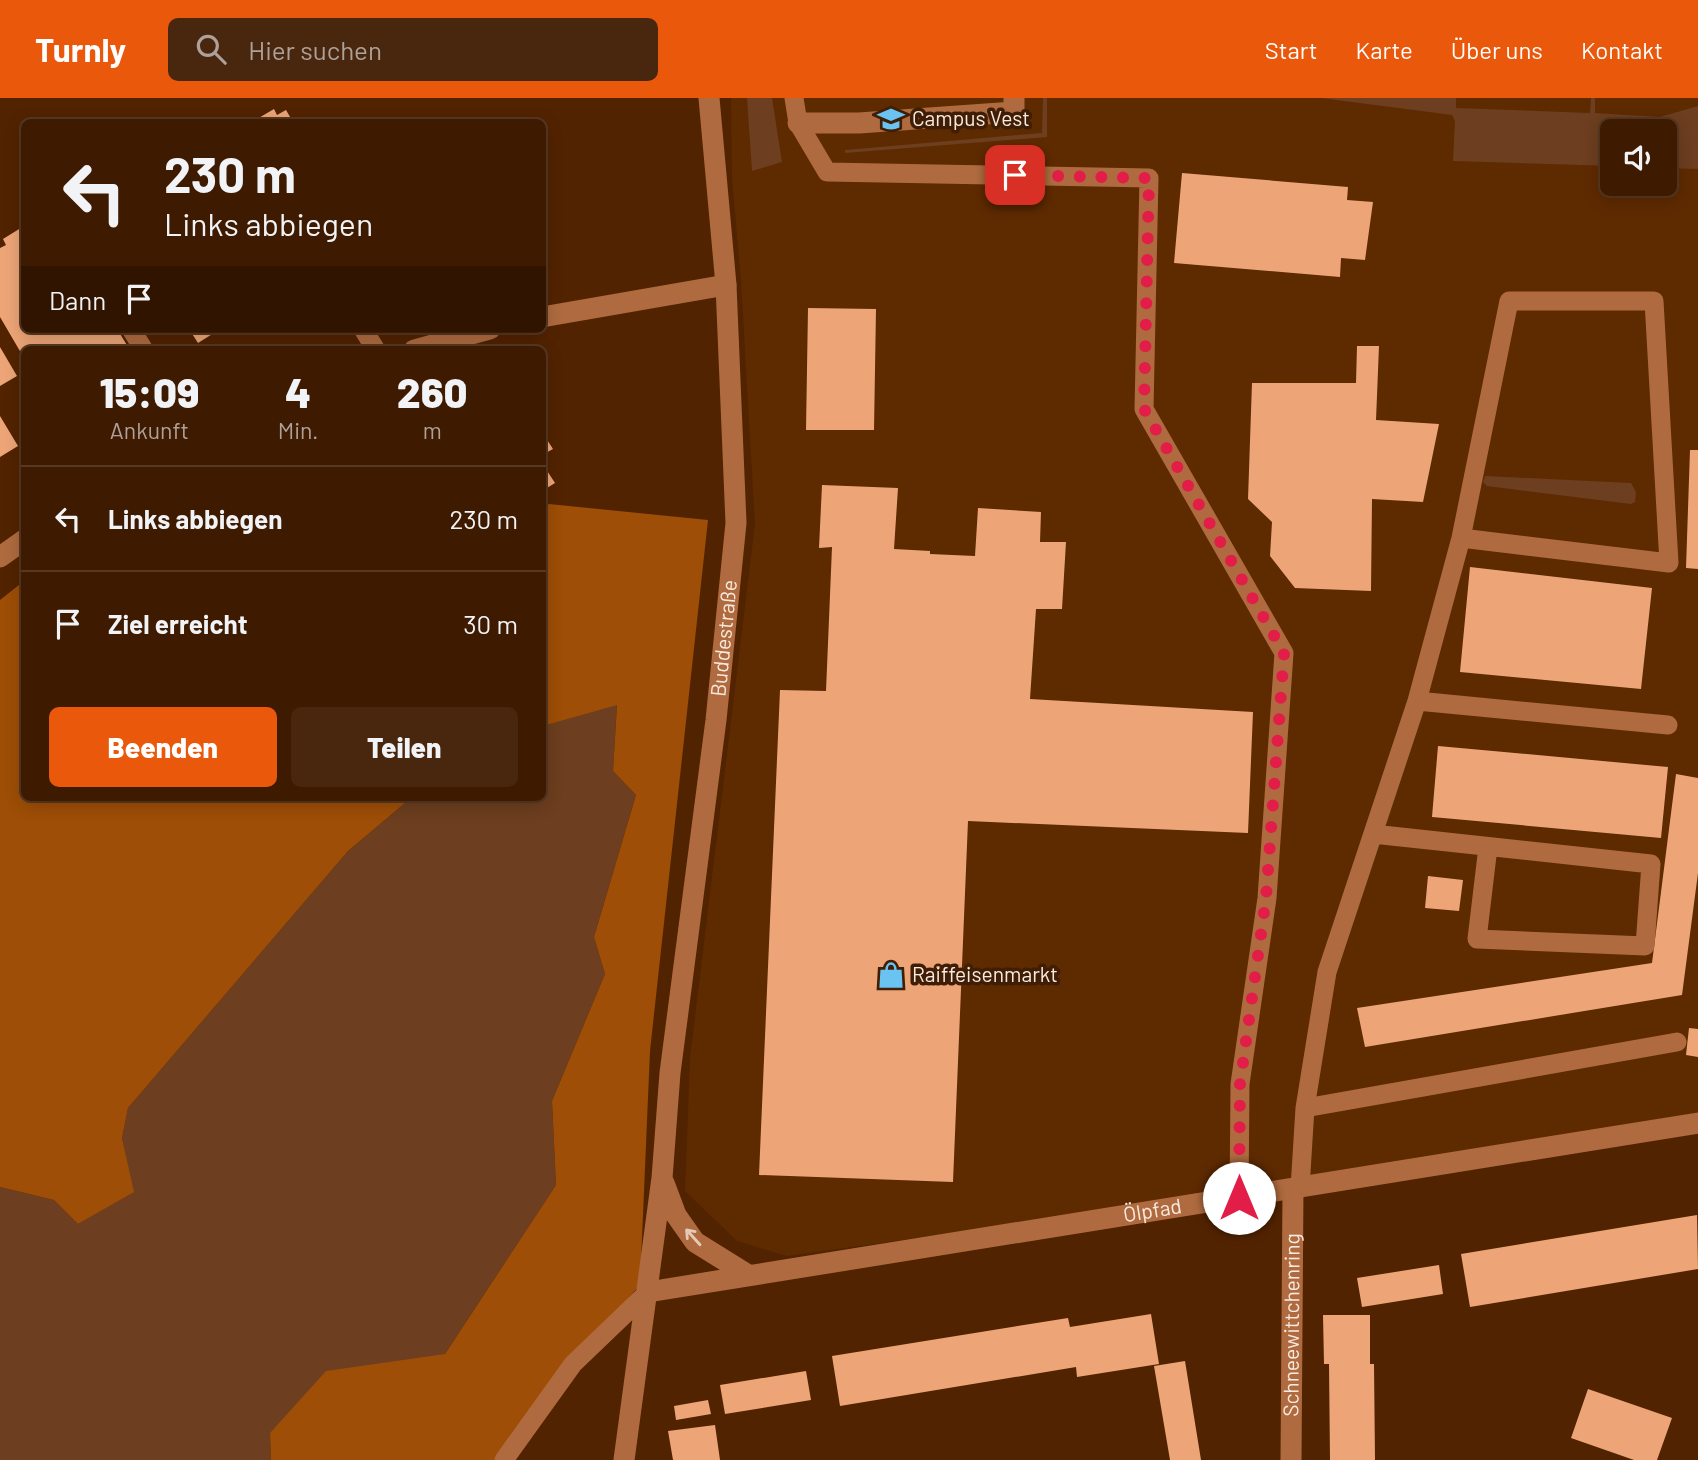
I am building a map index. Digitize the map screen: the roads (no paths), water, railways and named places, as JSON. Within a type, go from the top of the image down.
[{"type":"street","name":"Buddestraße","points":[[624,1460],[662,1178],[670,1073],[716,720],[736,523],[726,285],[709,98]]},
{"type":"street","points":[[798,123],[859,123],[1014,112],[1014,98]]},
{"type":"street","points":[[546,316],[726,285]]},
{"type":"street","points":[[420,346],[435,336],[459,333]]},
{"type":"street","points":[[0,556],[21,542]]},
{"type":"street","name":"Ölpfad","points":[[648,1292],[1698,1123]]},
{"type":"street","name":"Buddestraße","points":[[662,1178],[676,1215],[695,1242],[748,1275]]},
{"type":"street","name":"Schneewittchenring","points":[[1291,1460],[1296,1189]]},
{"type":"lane","points":[[794,98],[798,123],[827,172],[1149,178],[1144,409],[1284,653],[1266,898],[1240,1084],[1239,1198]]},
{"type":"lane","points":[[1296,1189],[1305,1108],[1327,972],[1417,701],[1461,538],[1509,301],[1654,301],[1669,563],[1461,538]]},
{"type":"lane","points":[[1417,701],[1668,725]]},
{"type":"lane","points":[[1373,834],[1651,864],[1645,946],[1478,939],[1488,847]]},
{"type":"lane","points":[[1305,1108],[1678,1042]]},
{"type":"lane","points":[[504,1460],[573,1364],[648,1292]]},
{"type":"place","name":"Campus Vest","points":[[891,119]]},
{"type":"place","name":"Raiffeisenmarkt","points":[[891,975]]}]
